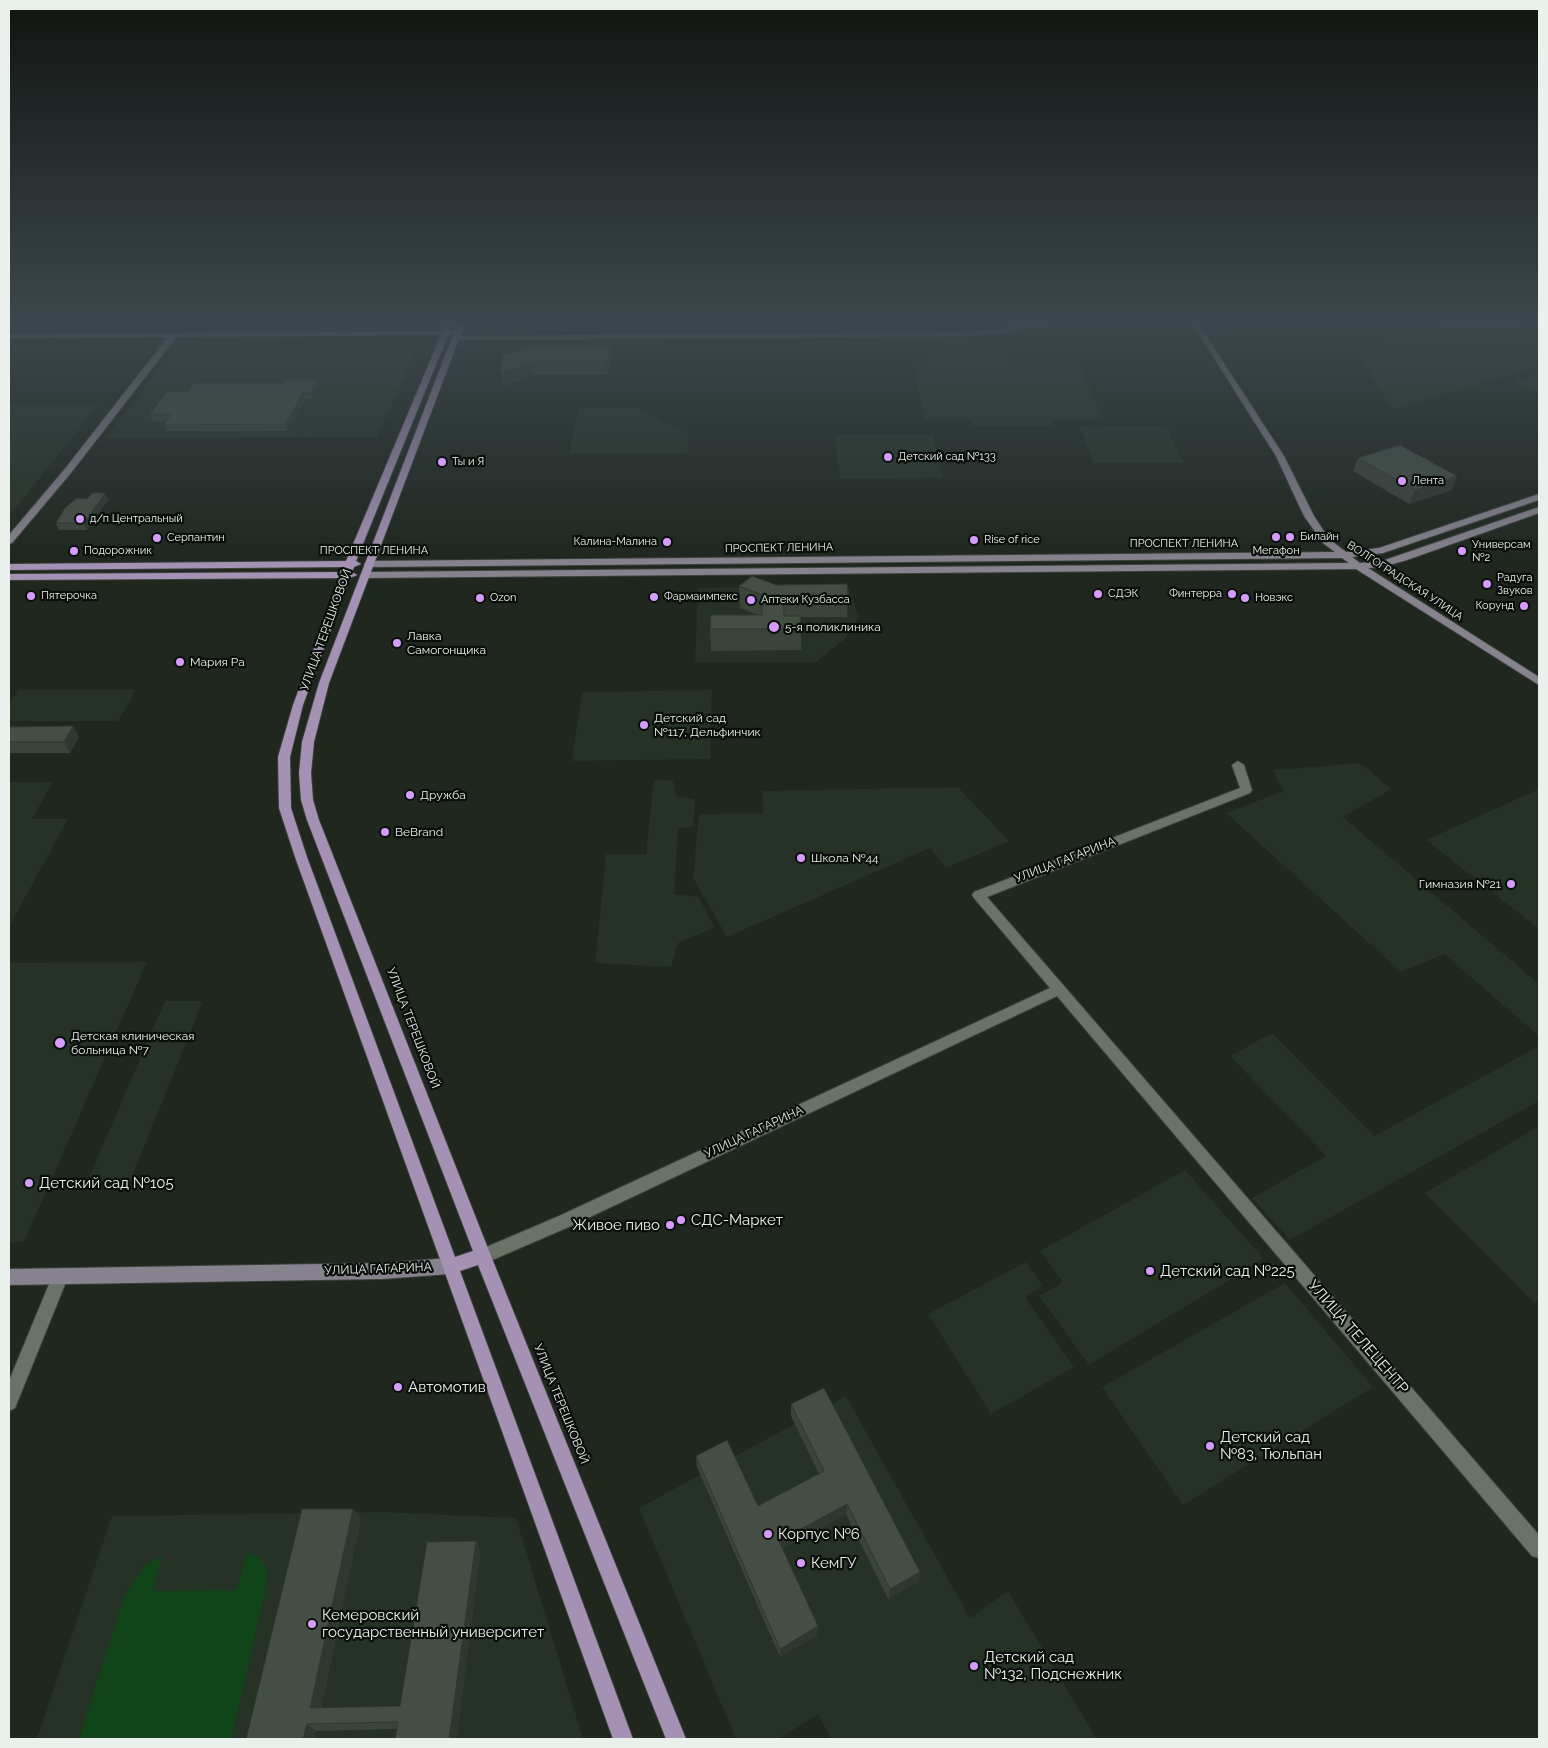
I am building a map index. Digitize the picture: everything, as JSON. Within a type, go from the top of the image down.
[{"type":"main road","points":[[9,541],[62,478],[122,402]]},
{"type":"main road","name":"УЛИЦА ТЕРЕШКОВОЙ","points":[[417,402],[348,570],[298,705],[287,744],[283,773],[285,808],[301,857],[623,1739]]},
{"type":"main road","name":"УЛИЦА ТЕРЕШКОВОЙ","points":[[431,402],[324,683],[311,728],[306,757],[307,800],[313,820],[483,1256],[676,1739]]},
{"type":"main road","name":"ВОЛГОГРАДСКАЯ УЛИЦА","points":[[1245,402],[1280,456],[1309,516],[1321,535],[1358,566],[1539,682]]},
{"type":"main road","name":"ПРОСПЕКТ ЛЕНИНА","points":[[9,577],[719,561],[1343,555],[1380,551],[1539,497]]},
{"type":"main road","name":"ПРОСПЕКТ ЛЕНИНА","points":[[367,569],[681,572],[1358,566],[1382,564],[1404,558],[1539,510]]},
{"type":"main road","points":[[681,572],[687,566],[719,561]]},
{"type":"main road","name":"ПРОСПЕКТ ЛЕНИНА","points":[[9,567],[348,570]]},
{"type":"main road","name":"УЛИЦА ГАГАРИНА","points":[[9,1277],[382,1271],[450,1266],[483,1256]]},
{"type":"street","name":"УЛИЦА ГАГАРИНА","points":[[483,1256],[565,1221],[1060,989],[978,895],[1246,790],[1238,765]]},
{"type":"street","name":"УЛИЦА ТЕЛЕЦЕНТР","points":[[1060,989],[1539,1548]]},
{"type":"street","points":[[9,1402],[60,1277]]},
{"type":"shaded area","points":[[134,402],[393,402],[377,437],[106,438]]},
{"type":"shaded area","points":[[921,402],[1095,402],[1103,420],[1050,420],[1051,426],[973,426],[971,421],[925,421]]},
{"type":"shaded area","points":[[1388,402],[1419,402],[1393,409]]},
{"type":"shaded area","points":[[9,404],[99,404],[9,516]]},
{"type":"shaded area","points":[[579,408],[638,408],[688,434],[687,453],[569,453]]},
{"type":"shaded area","points":[[1166,426],[1184,463],[1094,463],[1080,427]]},
{"type":"shaded area","name":"Детский сад №133","points":[[835,435],[933,435],[943,478],[840,479]]},
{"type":"shaded area","name":"5-я поликлиника","points":[[848,586],[859,617],[846,638],[816,662],[695,662],[698,588]]},
{"type":"shaded area","points":[[18,690],[136,690],[118,721],[9,721],[9,704]]},
{"type":"shaded area","name":"Детский сад №117, Дельфинчик","points":[[712,690],[710,759],[572,761],[582,692]]},
{"type":"shaded area","points":[[1360,763],[1392,789],[1343,817],[1539,984],[1539,1036],[1444,954],[1401,972],[1226,813],[1283,791],[1273,770]]},
{"type":"shaded area","points":[[654,779],[673,781],[676,796],[695,799],[693,827],[678,828],[674,894],[698,897],[715,927],[678,943],[671,967],[595,963],[606,854],[646,854]]},
{"type":"shaded area","points":[[9,782],[53,782],[32,819],[68,819],[9,927]]},
{"type":"shaded area","name":"Школа №44","points":[[958,787],[1009,841],[946,868],[930,848],[727,937],[693,878],[699,814],[763,813],[762,791]]},
{"type":"shaded area","name":"Гимназия №21","points":[[1539,789],[1539,929],[1426,840]]},
{"type":"shaded area","name":"Детская клиническая больница №7","points":[[147,962],[24,1242],[9,1243],[9,963]]},
{"type":"shaded area","points":[[165,1001],[203,1001],[130,1182],[87,1182]]},
{"type":"shaded area","points":[[1272,1033],[1374,1136],[1539,1046],[1539,1101],[1290,1240],[1252,1198],[1326,1156],[1230,1056]]},
{"type":"shaded area","points":[[1539,1126],[1539,1300],[1534,1303],[1425,1193]]},
{"type":"shaded area","name":"Детский сад №225","points":[[1185,1170],[1264,1259],[1089,1365],[1039,1296],[1063,1282],[1040,1251]]},
{"type":"shaded area","points":[[1026,1262],[1043,1286],[1025,1297],[1074,1367],[991,1414],[928,1314]]},
{"type":"shaded area","name":"Детский сад №83, Тюльпан","points":[[1285,1283],[1373,1387],[1183,1505],[1102,1387]]},
{"type":"shaded area","name":"КемГУ","points":[[846,1396],[970,1618],[1008,1591],[1097,1739],[831,1739],[818,1714],[779,1739],[736,1739],[639,1508]]},
{"type":"shaded area","name":"Кемеровский государственный университет","points":[[383,1512],[516,1518],[583,1739],[37,1739],[112,1516]]},
{"type":"green space","points":[[248,1552],[260,1558],[267,1570],[265,1592],[231,1739],[79,1739],[125,1595],[145,1566],[163,1555],[152,1591],[236,1590]]},
{"type":"building","points":[[160,402],[298,402],[285,424],[164,425],[171,414],[150,414]]},
{"type":"building","points":[[1400,445],[1457,476],[1415,490],[1358,458]]},
{"type":"building","points":[[92,493],[105,493],[84,523],[56,523],[65,508],[72,502],[77,498],[87,499]]},
{"type":"building","points":[[752,576],[776,585],[847,584],[848,596],[783,596],[784,616],[800,616],[801,629],[710,629],[711,615],[762,615],[762,595],[739,586]]},
{"type":"building","points":[[73,726],[64,742],[9,742],[9,727]]},
{"type":"building","name":"Корпус №6","points":[[824,1388],[920,1572],[890,1589],[847,1504],[779,1541],[818,1626],[780,1649],[696,1456],[727,1440],[758,1506],[824,1471],[791,1404]]},
{"type":"building","points":[[302,1509],[353,1509],[310,1708],[400,1706],[427,1542],[476,1541],[449,1739],[395,1739],[398,1722],[307,1724],[303,1739],[246,1739]]},
{"type":"place","name":"Детский сад №133","points":[[888,457]]},
{"type":"place","name":"Ты и Я","points":[[442,462]]},
{"type":"place","name":"Лента","points":[[1402,481]]},
{"type":"place","name":"д/п Центральный","points":[[80,519]]},
{"type":"place","name":"Мегафон","points":[[1276,537]]},
{"type":"place","name":"Билайн","points":[[1290,537]]},
{"type":"place","name":"Серпантин","points":[[157,538]]},
{"type":"place","name":"Rise of rice","points":[[974,540]]},
{"type":"place","name":"Калина-Малина","points":[[667,542]]},
{"type":"place","name":"Подорожник","points":[[74,551]]},
{"type":"place","name":"Универсам №2","points":[[1462,551]]},
{"type":"place","name":"Радуга Звуков","points":[[1487,584]]},
{"type":"place","name":"СДЭК","points":[[1098,594]]},
{"type":"place","name":"Финтерра","points":[[1232,594]]},
{"type":"place","name":"Пятерочка","points":[[31,596]]},
{"type":"place","name":"Фармаимпекс","points":[[654,597]]},
{"type":"place","name":"Ozon","points":[[480,598]]},
{"type":"place","name":"Новэкс","points":[[1245,598]]},
{"type":"place","name":"Аптеки Кузбасса","points":[[751,600]]},
{"type":"place","name":"Корунд","points":[[1524,606]]},
{"type":"place","name":"5-я поликлиника","points":[[774,627]]},
{"type":"place","name":"Лавка Самогонщика","points":[[397,643]]},
{"type":"place","name":"Мария Ра","points":[[180,662]]},
{"type":"place","name":"Детский сад №117, Дельфинчик","points":[[644,725]]},
{"type":"place","name":"Дружба","points":[[410,795]]},
{"type":"place","name":"BeBrand","points":[[385,832]]},
{"type":"place","name":"Школа №44","points":[[801,858]]},
{"type":"place","name":"Гимназия №21","points":[[1511,884]]},
{"type":"place","name":"Детская клиническая больница №7","points":[[60,1043]]},
{"type":"place","name":"Детский сад №105","points":[[29,1183]]},
{"type":"place","name":"СДС-Маркет","points":[[681,1220]]},
{"type":"place","name":"Живое пиво","points":[[670,1225]]},
{"type":"place","name":"Детский сад №225","points":[[1150,1271]]},
{"type":"place","name":"Автомотив","points":[[398,1387]]},
{"type":"place","name":"Детский сад №83, Тюльпан","points":[[1210,1446]]},
{"type":"place","name":"Корпус №6","points":[[768,1534]]},
{"type":"place","name":"КемГУ","points":[[801,1563]]},
{"type":"place","name":"Кемеровский государственный университет","points":[[312,1624]]},
{"type":"place","name":"Детский сад №132, Подснежник","points":[[974,1666]]}]
